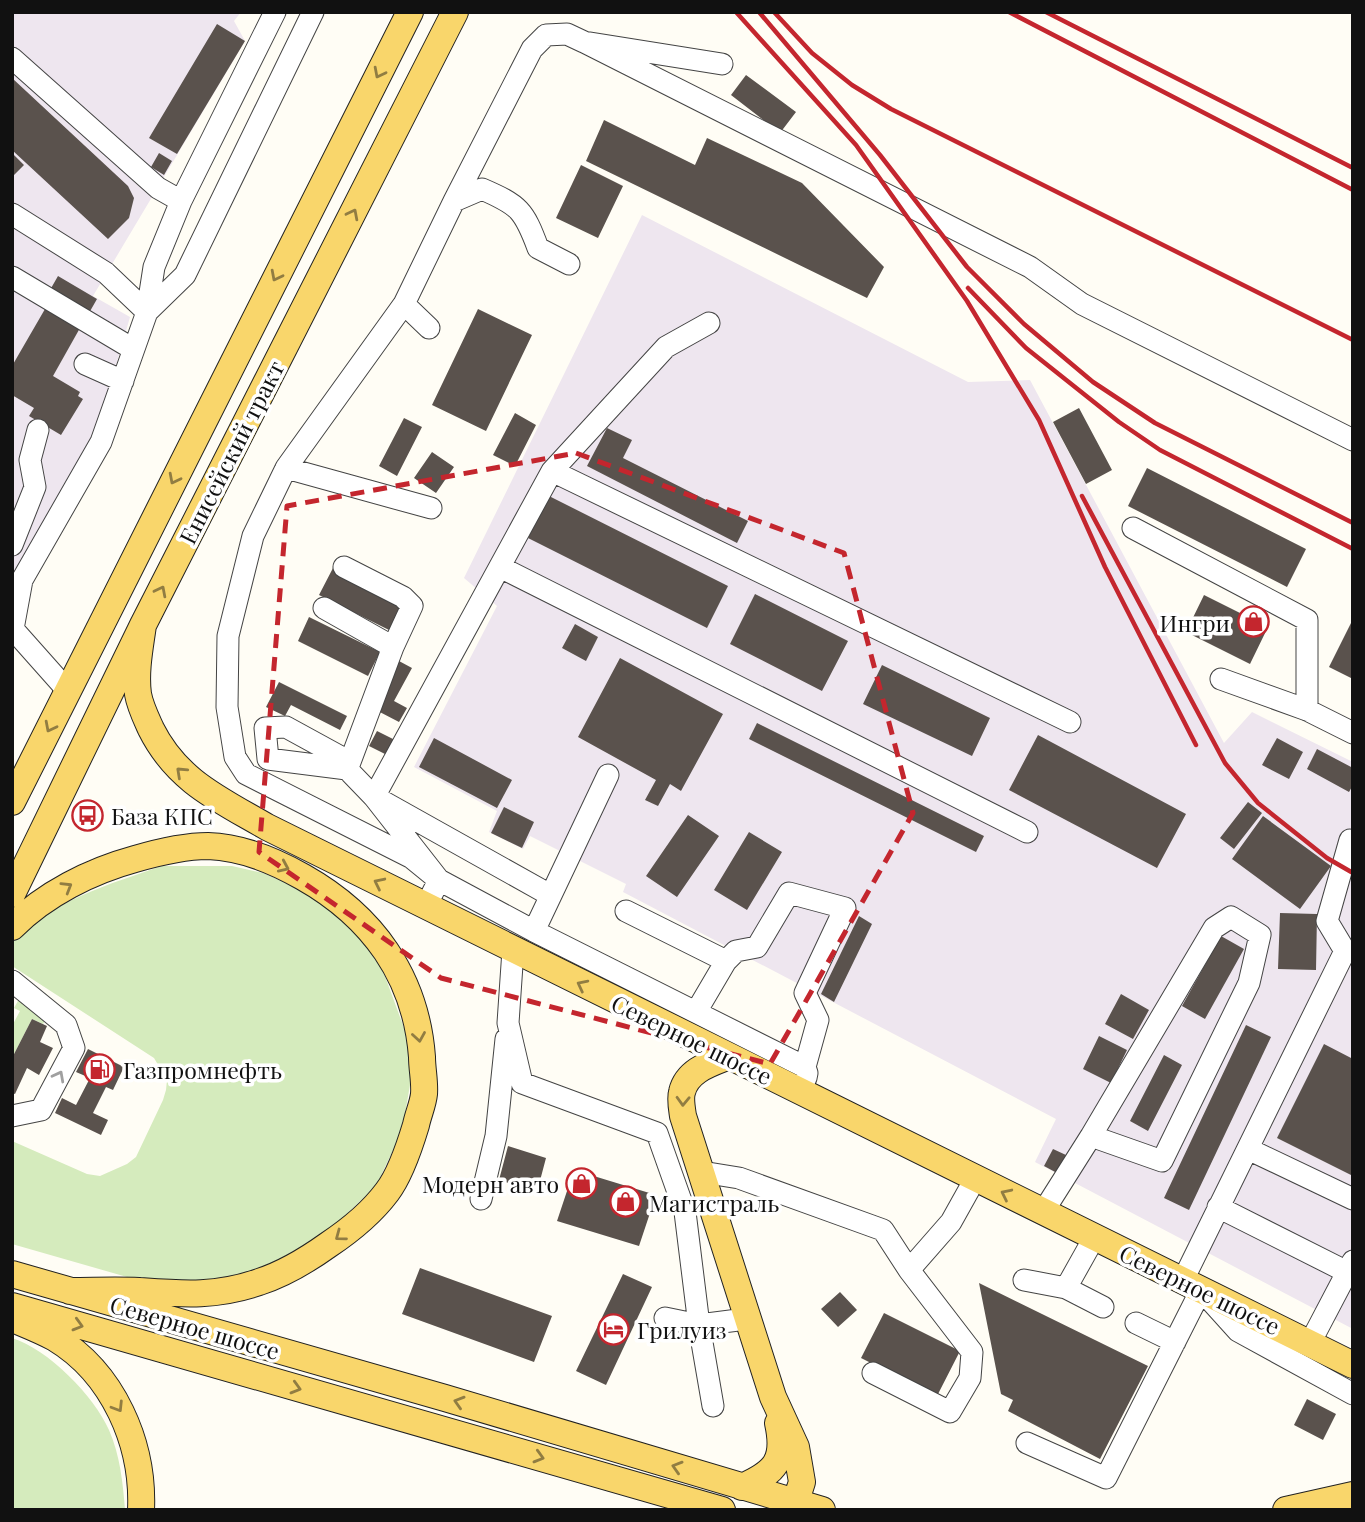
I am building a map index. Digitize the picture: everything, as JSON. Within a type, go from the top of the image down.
[{"type":"main road","name":"Енисейский тракт","points":[[12,802],[410,12]]},
{"type":"main road","name":"Енисейский тракт","points":[[12,894],[143,625],[455,12]]},
{"type":"main road","name":"Северное шоссе","points":[[143,625],[137,674],[138,696],[163,751],[200,789],[267,827],[727,1057],[1353,1365]]},
{"type":"main road","points":[[12,927],[29,910],[77,881],[113,865],[168,849],[209,846],[249,853],[285,866],[328,891],[358,916],[389,953],[408,991],[420,1036],[424,1093],[410,1147],[388,1192],[346,1233],[303,1262],[259,1282],[209,1294],[70,1291]]},
{"type":"main road","points":[[727,1057],[701,1067],[689,1079],[682,1091],[683,1116],[746,1319],[773,1397],[796,1447],[802,1482],[794,1506]]},
{"type":"main road","name":"Северное шоссе","points":[[12,1274],[445,1398],[742,1487],[794,1506],[822,1510]]},
{"type":"main road","name":"Северное шоссе","points":[[12,1306],[722,1510]]},
{"type":"main road","points":[[12,1319],[55,1338],[84,1361],[106,1387],[125,1417],[139,1466],[141,1510]]},
{"type":"main road","points":[[742,1487],[772,1470],[781,1455],[782,1443],[773,1397]]},
{"type":"main road","points":[[1286,1510],[1353,1495]]},
{"type":"street","points":[[68,691],[13,629],[22,580],[101,442],[147,312],[154,267],[181,201],[275,12]]},
{"type":"street","points":[[147,312],[185,275],[313,12]]},
{"type":"street","points":[[802,1094],[807,1073],[804,1067],[439,880],[412,858],[246,774],[235,757],[227,707],[229,636],[253,536],[286,468],[404,304],[532,49],[546,35],[568,34],[584,41],[1030,267],[1082,304],[1353,440]]},
{"type":"street","points":[[584,41],[722,64]]},
{"type":"street","points":[[12,58],[158,188],[181,201]]},
{"type":"street","points":[[454,201],[482,188],[510,201],[527,218],[538,248],[569,264]]},
{"type":"street","points":[[12,214],[106,273],[147,312]]},
{"type":"street","points":[[12,277],[133,349]]},
{"type":"street","points":[[404,304],[429,328]]},
{"type":"street","points":[[374,797],[552,471],[666,347],[709,323]]},
{"type":"street","points":[[85,364],[122,381]]},
{"type":"street","points":[[12,545],[35,487],[30,460],[38,430]]},
{"type":"street","points":[[286,468],[431,508]]},
{"type":"street","points":[[552,471],[1070,722]]},
{"type":"street","points":[[1133,528],[1307,620],[1307,710]]},
{"type":"street","points":[[500,566],[1027,831]]},
{"type":"street","points":[[344,567],[403,597],[412,606],[393,647],[348,766],[439,880]]},
{"type":"street","points":[[324,608],[393,647]]},
{"type":"street","points":[[1221,679],[1307,710],[1353,733]]},
{"type":"street","points":[[534,931],[608,775]]},
{"type":"street","points":[[374,797],[550,895]]},
{"type":"street","points":[[1027,1443],[1106,1478],[1175,1342],[1218,1207],[1345,951],[1327,921],[1344,858],[1350,840],[1353,841]]},
{"type":"street","points":[[426,906],[439,880]]},
{"type":"street","points":[[696,1012],[726,961],[736,951],[757,947],[789,893],[845,908],[805,993],[818,1020],[804,1067]]},
{"type":"street","points":[[626,911],[726,961]]},
{"type":"street","points":[[1043,1212],[1214,928],[1231,917],[1260,935],[1249,983],[1162,1161],[1091,1136]]},
{"type":"street","points":[[481,1199],[496,1136],[513,950]]},
{"type":"street","points":[[12,1116],[41,1110],[74,1048],[66,1024],[14,987]]},
{"type":"street","points":[[508,1023],[522,1083],[657,1133],[685,1212],[699,1325],[713,1406]]},
{"type":"street","points":[[1248,1149],[1353,1199]]},
{"type":"street","points":[[702,1172],[739,1178],[883,1230],[909,1270],[972,1352],[970,1378],[950,1412],[873,1373]]},
{"type":"street","points":[[909,1270],[951,1222],[975,1179]]},
{"type":"street","points":[[1218,1207],[1349,1274],[1310,1343]]},
{"type":"street","points":[[1066,1288],[1094,1238]]},
{"type":"street","points":[[1024,1280],[1066,1288],[1103,1307]]},
{"type":"street","points":[[1192,1285],[1238,1331],[1353,1395]]},
{"type":"street","points":[[665,1318],[699,1325],[746,1319]]},
{"type":"street","points":[[1136,1323],[1175,1342]]},
{"type":"highlighted area","points":[[576,453],[844,553],[913,813],[770,1064],[441,978],[259,852],[287,506]]},
{"type":"shaded area","points":[[12,12],[241,12],[234,21],[245,41],[93,296],[130,317],[96,435],[12,580]]},
{"type":"shaded area","points":[[642,215],[968,382],[1030,380],[1224,743],[1252,712],[1353,762],[1353,1329],[1035,1162],[1056,1119],[623,892],[626,884],[530,836],[523,849],[489,832],[497,811],[414,767],[497,606],[464,578]]},
{"type":"green space","points":[[162,866],[232,866],[263,873],[300,889],[333,911],[364,938],[382,968],[407,1036],[411,1079],[396,1144],[376,1186],[315,1244],[235,1279],[180,1286],[127,1277],[12,1244],[12,1141],[87,1174],[100,1176],[136,1157],[163,1100],[167,1080],[154,1058],[12,966],[12,942],[44,915],[62,905],[102,887]]},
{"type":"green space","points":[[19,999],[46,1019],[43,1024],[32,1019],[12,1058],[12,1026],[20,1011],[14,1008]]},
{"type":"green space","points":[[12,1338],[55,1363],[93,1403],[113,1440],[122,1479],[125,1510],[12,1510]]},
{"type":"building","points":[[217,24],[245,41],[177,154],[149,138]]},
{"type":"building","points":[[746,75],[796,112],[780,133],[731,95]]},
{"type":"building","points":[[12,78],[128,186],[134,198],[129,218],[108,239],[12,150]]},
{"type":"building","points":[[604,120],[695,165],[707,138],[802,183],[884,267],[867,298],[586,161]]},
{"type":"building","points":[[12,153],[24,165],[12,177]]},
{"type":"building","points":[[159,153],[172,161],[164,175],[151,167]]},
{"type":"building","points":[[581,165],[623,186],[598,238],[556,218]]},
{"type":"building","points":[[58,276],[97,299],[89,313],[50,290]]},
{"type":"building","points":[[45,309],[80,328],[53,376],[80,392],[78,396],[83,399],[61,435],[29,416],[34,408],[12,395],[12,366]]},
{"type":"building","points":[[478,309],[532,335],[486,431],[432,405]]},
{"type":"building","points":[[1079,408],[1112,470],[1086,484],[1053,422]]},
{"type":"building","points":[[515,413],[536,425],[515,466],[493,455]]},
{"type":"building","points":[[404,418],[422,427],[397,476],[379,466]]},
{"type":"building","points":[[607,428],[632,440],[623,458],[748,521],[737,543],[587,466]]},
{"type":"building","points":[[432,452],[454,467],[436,493],[414,478]]},
{"type":"building","points":[[1147,468],[1306,549],[1287,587],[1128,506]]},
{"type":"building","points":[[549,496],[728,586],[707,628],[528,538]]},
{"type":"building","points":[[333,568],[404,605],[391,631],[319,595]]},
{"type":"building","points":[[755,594],[848,641],[822,691],[730,644]]},
{"type":"building","points":[[1204,595],[1268,627],[1250,664],[1186,632]]},
{"type":"building","points":[[309,617],[380,652],[368,676],[298,641]]},
{"type":"building","points":[[1353,619],[1353,679],[1329,667]]},
{"type":"building","points":[[575,624],[598,637],[586,661],[562,648]]},
{"type":"building","points":[[620,658],[723,714],[681,791],[670,784],[658,806],[645,800],[656,780],[578,737]]},
{"type":"building","points":[[399,661],[412,668],[394,701],[407,708],[399,722],[374,709]]},
{"type":"building","points":[[882,665],[990,718],[972,756],[863,704]]},
{"type":"building","points":[[279,682],[347,716],[340,730],[291,705],[285,716],[266,707]]},
{"type":"building","points":[[757,723],[984,836],[976,852],[749,739]]},
{"type":"building","points":[[377,731],[397,741],[389,756],[369,746]]},
{"type":"building","points":[[1038,735],[1186,814],[1157,868],[1009,790]]},
{"type":"building","points":[[434,738],[512,780],[497,808],[419,767]]},
{"type":"building","points":[[1277,738],[1303,752],[1289,779],[1262,765]]},
{"type":"building","points":[[1317,749],[1353,768],[1353,785],[1349,792],[1307,769]]},
{"type":"building","points":[[1248,802],[1262,813],[1234,849],[1220,838]]},
{"type":"building","points":[[504,807],[534,822],[522,848],[491,833]]},
{"type":"building","points":[[688,815],[719,836],[677,897],[646,876]]},
{"type":"building","points":[[1263,816],[1331,866],[1300,909],[1232,859]]},
{"type":"building","points":[[749,832],[782,852],[747,910],[714,890]]},
{"type":"building","points":[[1280,913],[1317,914],[1316,970],[1278,969]]},
{"type":"building","points":[[859,916],[872,924],[834,1002],[821,994]]},
{"type":"building","points":[[1221,936],[1244,949],[1205,1019],[1182,1006]]},
{"type":"building","points":[[1121,994],[1149,1010],[1133,1039],[1105,1024]]},
{"type":"building","points":[[32,1019],[47,1026],[40,1042],[53,1048],[39,1075],[27,1068],[15,1094],[12,1093],[12,1058]]},
{"type":"building","points":[[1246,1025],[1271,1037],[1189,1210],[1164,1198]]},
{"type":"building","points":[[1099,1036],[1127,1050],[1111,1083],[1083,1069]]},
{"type":"building","points":[[1324,1044],[1353,1059],[1353,1176],[1277,1138]]},
{"type":"building","points":[[88,1049],[124,1067],[113,1090],[106,1087],[93,1113],[108,1120],[101,1135],[55,1113],[62,1098],[76,1105],[90,1078],[76,1072]]},
{"type":"building","points":[[1164,1055],[1182,1065],[1148,1131],[1130,1121]]},
{"type":"building","points":[[508,1146],[546,1158],[537,1192],[499,1180]]},
{"type":"building","points":[[1053,1149],[1066,1155],[1057,1173],[1044,1166]]},
{"type":"building","points":[[574,1170],[656,1195],[639,1246],[557,1221]]},
{"type":"building","points":[[420,1268],[552,1316],[534,1362],[402,1314]]},
{"type":"building","name":"Грилуиз","points":[[623,1274],[652,1287],[606,1385],[576,1371]]},
{"type":"building","points":[[979,1283],[1148,1366],[1100,1459],[1008,1411],[1013,1400],[1001,1394]]},
{"type":"building","points":[[840,1292],[857,1310],[838,1327],[821,1309]]},
{"type":"building","points":[[884,1313],[960,1351],[937,1396],[861,1358]]},
{"type":"building","points":[[1307,1399],[1336,1414],[1323,1440],[1294,1425]]},
{"type":"railway","points":[[736,12],[856,145],[967,301],[1039,420],[1105,567],[1196,745]]},
{"type":"railway","points":[[759,12],[880,155],[967,267],[1024,324],[1093,382],[1155,423],[1353,523]]},
{"type":"railway","points":[[774,12],[812,53],[852,85],[891,109],[1353,340]]},
{"type":"railway","points":[[1009,12],[1353,190]]},
{"type":"railway","points":[[1046,12],[1353,168]]},
{"type":"railway","points":[[968,288],[1026,348],[1119,422],[1160,450],[1353,549]]},
{"type":"railway","points":[[1082,496],[1225,763],[1258,803],[1327,858],[1353,873]]},
{"type":"place","name":"Ингри","points":[[1253,622]]},
{"type":"place","name":"База КПС","points":[[88,815]]},
{"type":"place","name":"Газпромнефть","points":[[100,1069]]},
{"type":"place","name":"Модерн авто","points":[[582,1183]]},
{"type":"place","name":"Магистраль","points":[[626,1202]]},
{"type":"place","name":"Грилуиз","points":[[614,1329]]}]
